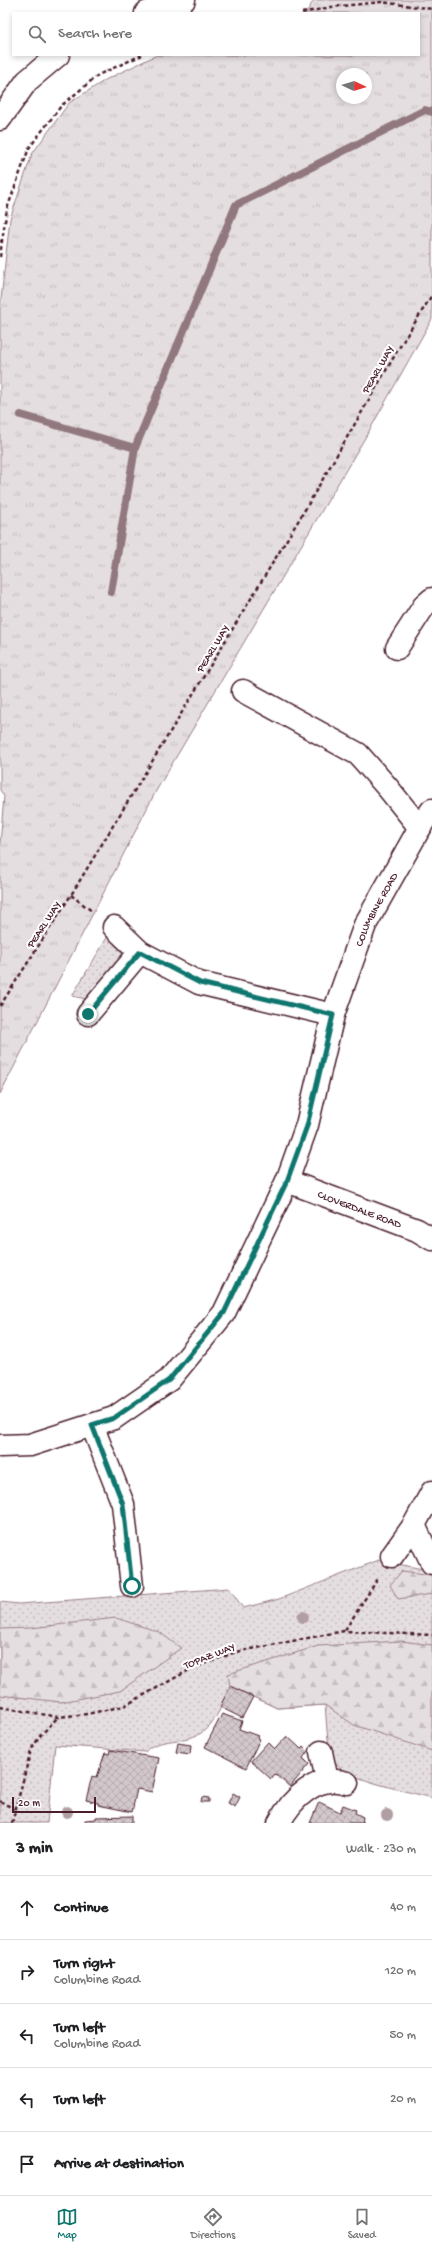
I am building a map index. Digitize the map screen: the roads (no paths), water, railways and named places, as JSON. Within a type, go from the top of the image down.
[{"type":"street","points":[[149,12],[184,0]]},
{"type":"street","points":[[3,107],[27,82],[57,56]]},
{"type":"street","points":[[397,648],[424,606],[432,599]]},
{"type":"street","points":[[243,691],[358,754],[420,828]]},
{"type":"street","name":"COLUMBINE ROAD","points":[[0,1446],[30,1445],[114,1418],[169,1380],[224,1313],[287,1181],[307,1126],[333,1015],[365,925],[420,828],[432,810]]},
{"type":"street","points":[[114,927],[140,952],[200,983],[333,1015]]},
{"type":"street","points":[[88,1014],[140,952]]},
{"type":"street","name":"CLOVERDALE ROAD","points":[[287,1181],[417,1230],[432,1239]]},
{"type":"street","points":[[92,1425],[123,1504],[132,1586]]},
{"type":"street","points":[[392,1556],[414,1525],[432,1492]]},
{"type":"street","points":[[414,1525],[432,1563]]},
{"type":"street","points":[[279,1823],[298,1798],[316,1784],[337,1782],[321,1752]]},
{"type":"waterway","points":[[111,592],[135,448],[236,205],[425,110],[432,112]]},
{"type":"waterway","points":[[21,415],[135,448]]}]
